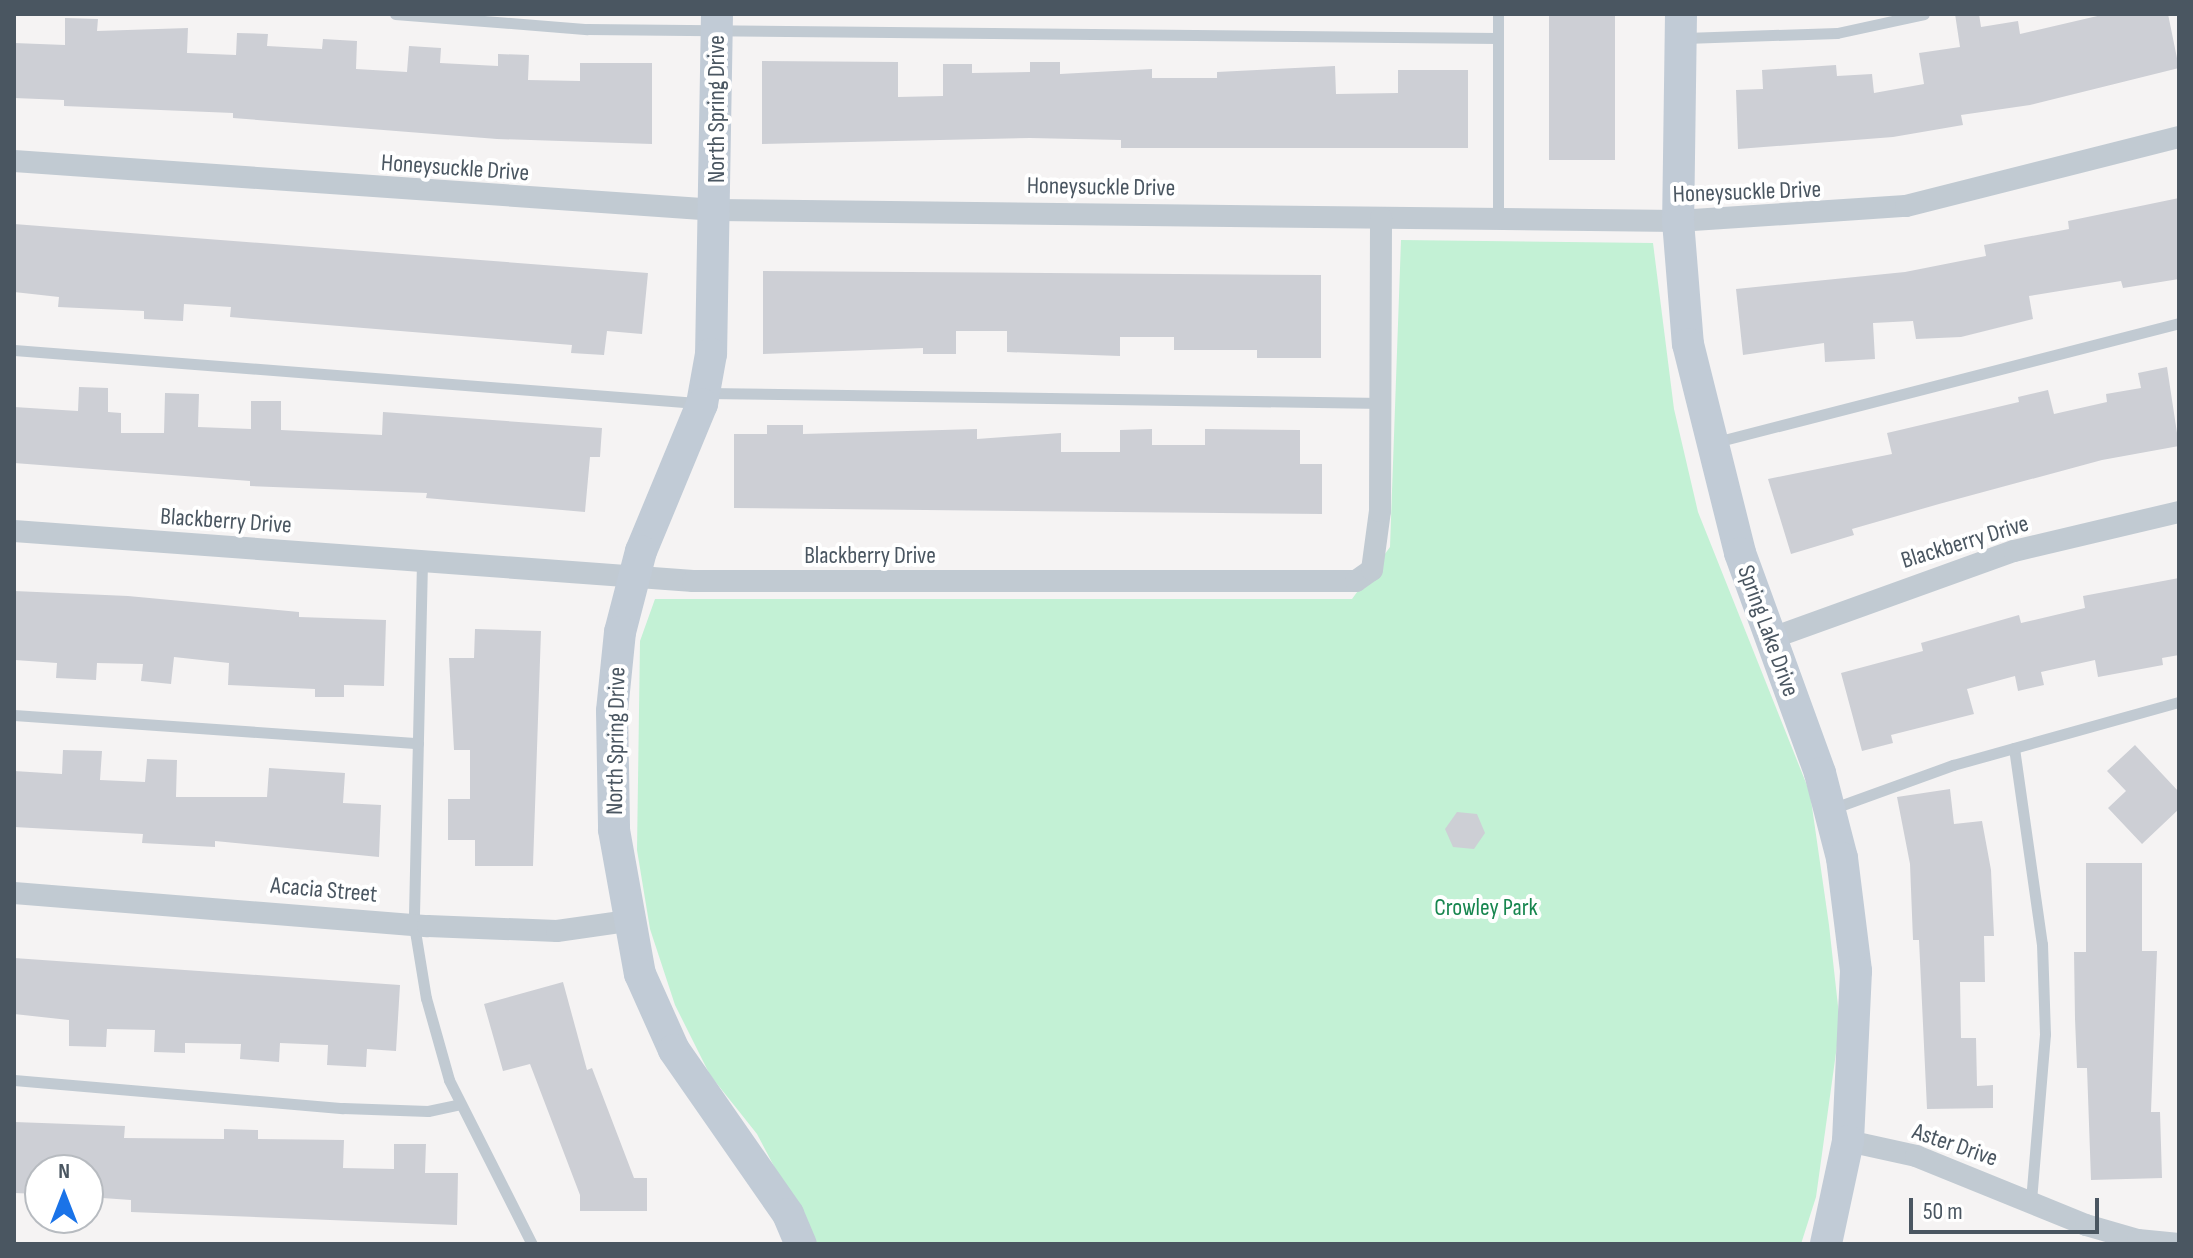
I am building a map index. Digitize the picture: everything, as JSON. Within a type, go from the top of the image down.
[{"type":"street","name":"North Spring Drive","points":[[717,22],[716,298],[703,398],[632,577],[612,711],[614,830],[640,974],[674,1050],[788,1214],[801,1244]]},
{"type":"street","name":"Spring Lake Drive","points":[[1680,26],[1678,221],[1688,344],[1740,553],[1772,638],[1842,858],[1856,971],[1848,1141],[1826,1244]]},
{"type":"street","name":"Honeysuckle Drive","points":[[14,161],[716,210],[1678,221],[1906,206],[2179,137]]},
{"type":"street","name":"Blackberry Drive","points":[[14,531],[632,577],[1356,581],[1372,570],[1377,553],[1382,403],[1381,218]]},
{"type":"street","name":"Blackberry Drive","points":[[1772,638],[2014,551],[2179,512]]},
{"type":"street","name":"Acacia Street","points":[[14,893],[414,925],[557,931],[628,921]]},
{"type":"street","name":"Aster Drive","points":[[1848,1141],[1916,1156],[2031,1200],[2086,1225],[2138,1240],[2179,1244]]},
{"type":"lane","points":[[395,14],[587,29],[717,22],[1497,38]]},
{"type":"lane","points":[[1498,14],[1498,219]]},
{"type":"lane","points":[[1680,26],[1837,33],[1924,14]]},
{"type":"lane","points":[[1712,443],[2179,323]]},
{"type":"lane","points":[[14,350],[703,398],[1382,403]]},
{"type":"lane","points":[[422,562],[414,925],[426,998],[460,1104],[532,1244]]},
{"type":"lane","points":[[1829,810],[1900,782],[2179,702]]},
{"type":"lane","points":[[14,715],[418,743]]},
{"type":"lane","points":[[2014,748],[2043,974],[2045,1034],[2031,1200]]},
{"type":"lane","points":[[14,1080],[343,1108],[428,1111],[460,1104]]},
{"type":"green space","name":"Crowley Park","points":[[1401,240],[1653,243],[1674,409],[1698,512],[1810,793],[1840,1024],[1816,1197],[1801,1244],[815,1244],[757,1134],[710,1075],[675,1005],[650,929],[637,850],[640,641],[655,599],[1352,599],[1390,547]]},
{"type":"building","points":[[1549,14],[1615,14],[1615,160],[1549,160]]},
{"type":"building","points":[[1955,14],[1979,14],[1981,27],[2018,21],[2020,34],[2106,14],[2168,14],[2179,68],[2030,105],[1961,115],[1963,125],[1893,137],[1738,149],[1736,90],[1763,89],[1762,70],[1836,65],[1837,76],[1872,74],[1874,93],[1924,84],[1919,53],[1960,47]]},
{"type":"building","points":[[65,18],[98,19],[97,31],[188,28],[187,53],[236,55],[237,33],[268,34],[267,46],[322,49],[323,39],[357,41],[356,69],[407,72],[409,46],[441,48],[440,63],[498,66],[498,54],[529,55],[528,80],[580,81],[580,63],[652,63],[652,144],[497,139],[233,118],[233,113],[64,106],[64,100],[14,98],[14,43],[65,45]]},
{"type":"building","points":[[762,61],[898,62],[898,97],[943,96],[943,64],[972,64],[972,73],[1030,72],[1030,62],[1060,62],[1060,74],[1152,69],[1152,78],[1217,78],[1217,72],[1335,66],[1336,94],[1398,93],[1398,70],[1468,70],[1468,148],[1121,148],[1121,140],[1030,138],[762,144]]},
{"type":"building","points":[[2179,198],[2179,279],[2123,288],[2121,281],[2029,296],[2033,319],[1961,337],[1916,339],[1913,321],[1873,323],[1875,359],[1825,362],[1824,343],[1743,355],[1736,289],[1905,272],[1986,256],[1984,245],[2069,229],[2068,221]]},
{"type":"building","points":[[14,224],[648,273],[642,334],[607,331],[604,355],[571,353],[572,345],[230,317],[231,307],[184,304],[183,321],[144,319],[144,311],[58,307],[59,297],[14,292]]},
{"type":"building","points":[[763,271],[1321,275],[1321,358],[1257,358],[1257,350],[1174,350],[1174,337],[1120,337],[1120,356],[1007,352],[1007,331],[956,331],[956,354],[923,354],[923,348],[763,354]]},
{"type":"building","points":[[2167,367],[2179,446],[2102,460],[1939,504],[1852,529],[1854,535],[1791,554],[1768,479],[1892,454],[1887,433],[2019,402],[2018,397],[2048,390],[2054,414],[2107,402],[2106,394],[2141,388],[2138,373]]},
{"type":"building","points":[[79,387],[108,388],[108,412],[121,413],[121,433],[164,433],[165,393],[199,394],[198,427],[251,429],[251,401],[281,401],[281,430],[382,435],[383,412],[602,428],[600,457],[590,457],[585,512],[426,498],[427,493],[250,486],[250,481],[14,463],[14,407],[78,411]]},
{"type":"building","points":[[767,425],[803,425],[803,434],[977,429],[977,439],[1061,433],[1061,452],[1120,452],[1120,430],[1152,429],[1152,445],[1205,445],[1205,429],[1300,430],[1300,464],[1322,464],[1322,514],[734,508],[734,434],[767,434]]},
{"type":"building","points":[[2179,578],[2179,655],[2162,658],[2163,665],[2098,677],[2095,660],[2041,672],[2044,685],[2018,691],[2015,676],[1967,689],[1974,714],[1891,735],[1893,743],[1862,751],[1841,673],[1923,651],[1921,643],[2019,615],[2021,623],[2085,608],[2083,596]]},
{"type":"building","points":[[14,591],[128,596],[299,612],[299,617],[386,620],[384,686],[344,685],[344,697],[315,697],[315,689],[228,685],[229,663],[174,657],[171,684],[141,681],[143,664],[97,663],[96,680],[56,678],[57,663],[15,660]]},
{"type":"building","points":[[475,629],[541,631],[533,866],[475,866],[475,840],[448,840],[448,799],[470,799],[470,750],[454,750],[449,658],[474,658]]},
{"type":"building","points":[[2135,745],[2179,792],[2179,809],[2142,844],[2108,808],[2126,791],[2107,771]]},
{"type":"building","points":[[63,750],[102,751],[100,780],[145,782],[147,759],[177,760],[176,797],[267,797],[269,768],[345,773],[343,803],[381,805],[379,857],[215,841],[215,847],[142,843],[143,834],[14,827],[14,771],[62,774]]},
{"type":"building","points":[[1950,789],[1954,824],[1982,821],[1991,870],[1994,936],[1984,936],[1985,982],[1960,982],[1961,1038],[1976,1038],[1977,1086],[1993,1085],[1993,1108],[1927,1109],[1919,940],[1913,940],[1910,864],[1897,797]]},
{"type":"building","points":[[1457,812],[1477,814],[1485,833],[1474,849],[1453,847],[1445,829]]},
{"type":"building","points":[[2086,863],[2142,863],[2142,951],[2157,951],[2151,1112],[2160,1112],[2162,1178],[2091,1180],[2087,1068],[2077,1068],[2075,1019],[2074,952],[2086,952]]},
{"type":"building","points":[[14,958],[400,985],[396,1051],[367,1049],[366,1067],[327,1065],[328,1045],[280,1043],[279,1062],[240,1059],[241,1044],[185,1043],[185,1053],[154,1052],[155,1030],[107,1029],[106,1047],[69,1046],[69,1020],[14,1014]]},
{"type":"building","points":[[563,982],[587,1070],[592,1068],[634,1178],[647,1178],[647,1211],[580,1211],[580,1195],[530,1064],[503,1071],[484,1004]]},
{"type":"building","points":[[14,1122],[125,1126],[124,1138],[224,1139],[224,1129],[258,1130],[258,1139],[344,1140],[343,1168],[394,1169],[394,1144],[426,1144],[425,1173],[458,1173],[457,1225],[131,1212],[131,1200],[104,1198],[104,1154],[24,1154],[24,1193],[14,1193]]}]
